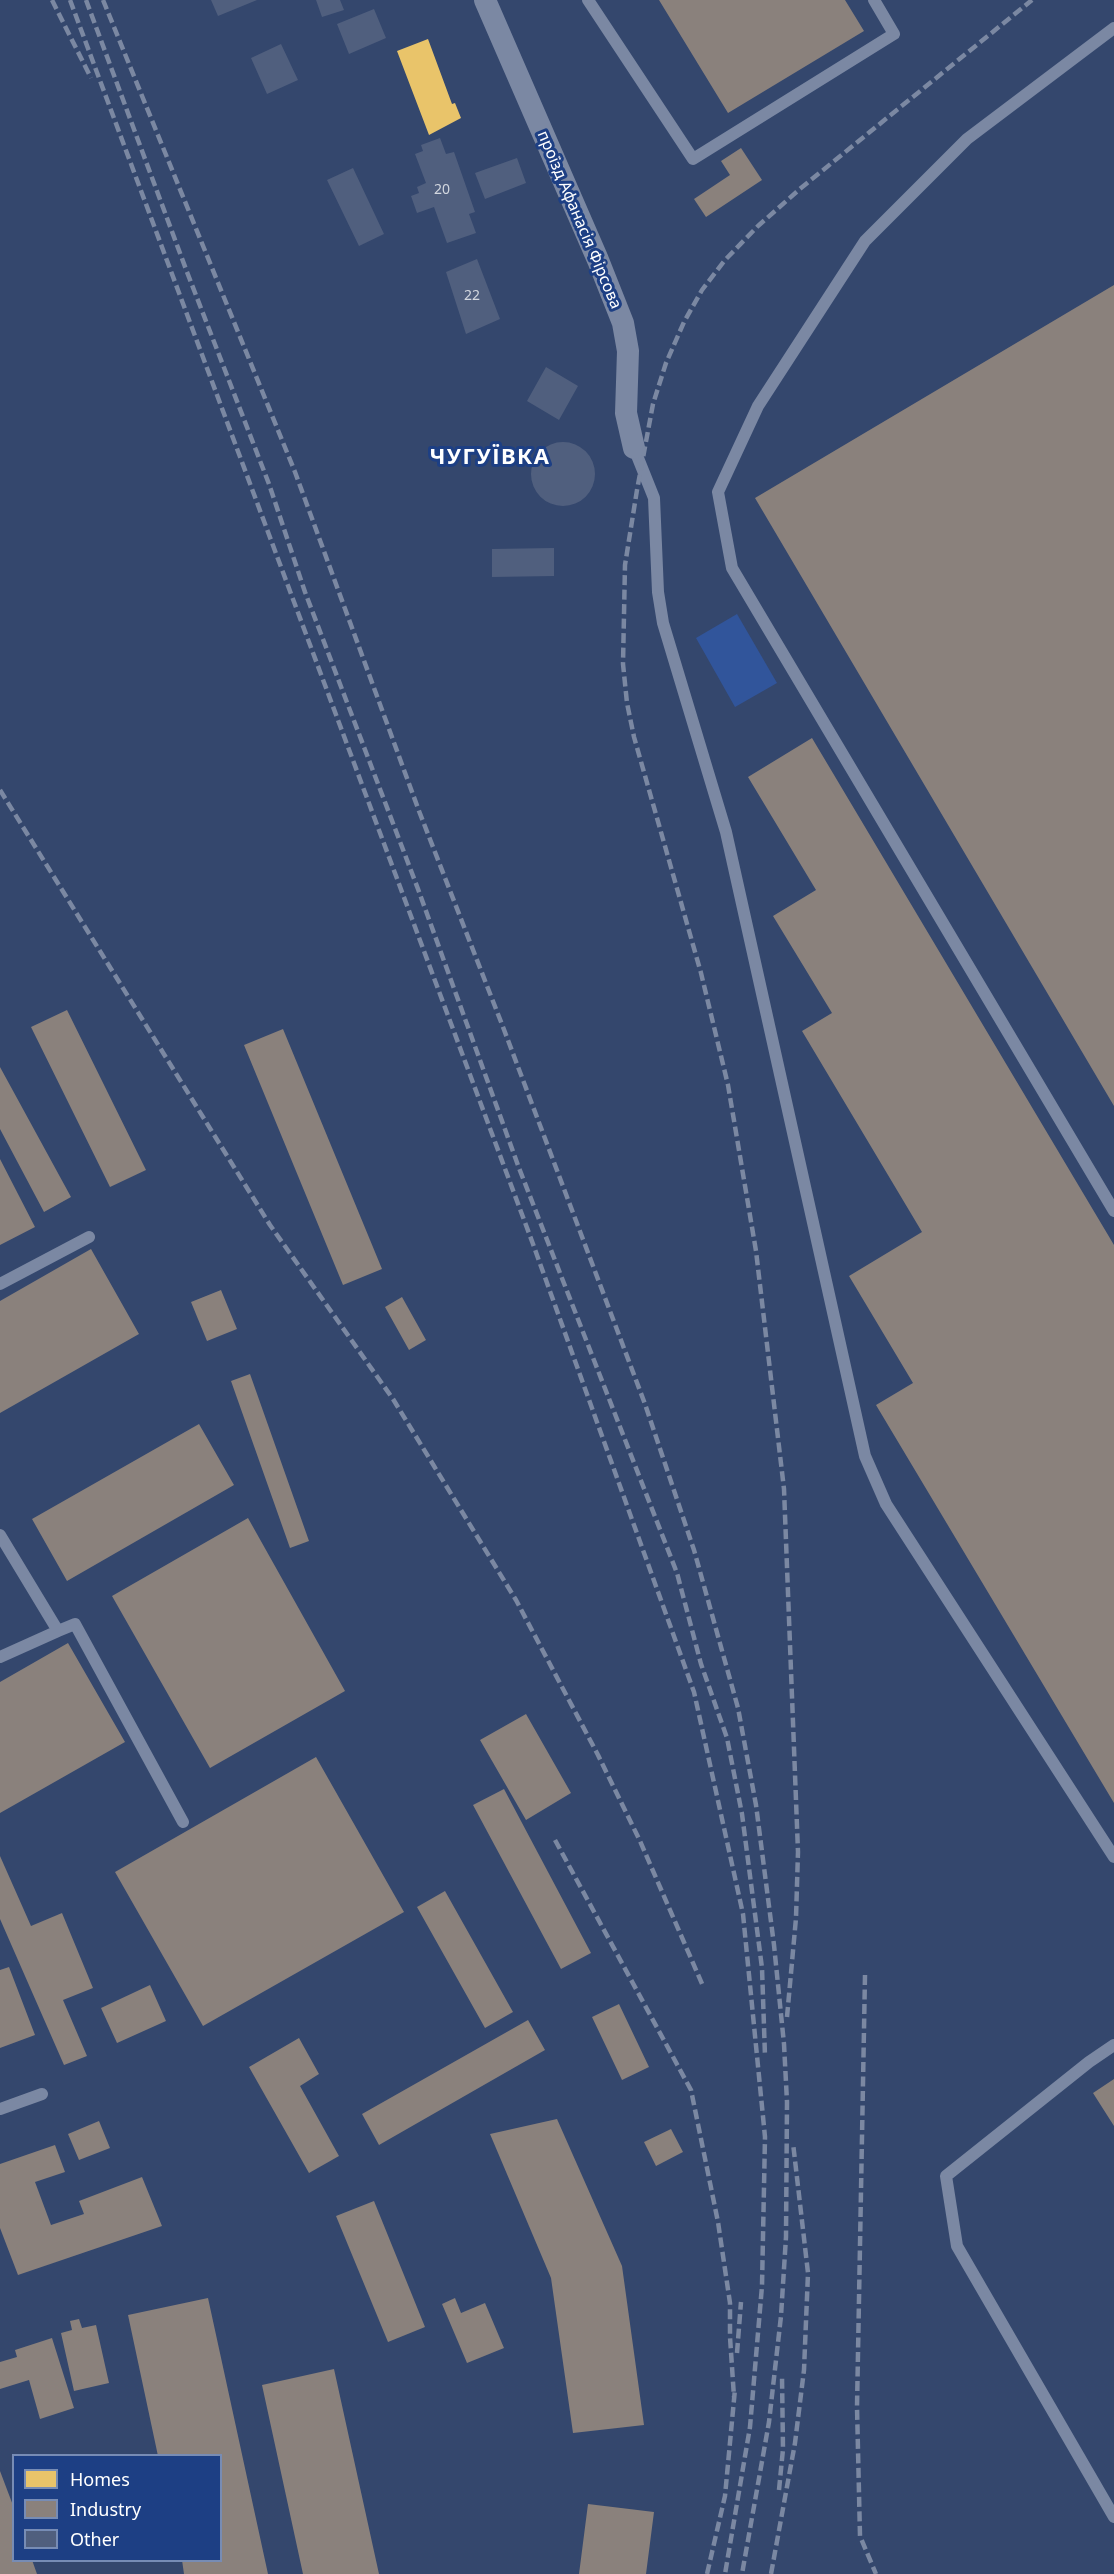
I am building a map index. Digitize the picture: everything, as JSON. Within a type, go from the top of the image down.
[{"type":"street","name":"проїзд Афанасія Фірсова","points":[[485,0],[623,323],[628,351],[626,413],[634,448]]},
{"type":"lane","points":[[588,0],[693,159],[894,34],[874,0]]},
{"type":"lane","points":[[1114,28],[967,139],[866,241],[758,406],[718,492],[732,568],[1114,1211]]},
{"type":"lane","points":[[634,448],[654,498],[658,592],[663,623],[726,832],[865,1456],[886,1504],[1114,1857]]},
{"type":"lane","points":[[0,1284],[88,1237]]},
{"type":"lane","points":[[0,1535],[58,1631]]},
{"type":"lane","points":[[0,1657],[75,1624],[183,1822]]},
{"type":"lane","points":[[1114,2045],[1089,2062],[946,2176],[957,2246],[1114,2517]]},
{"type":"lane","points":[[0,2109],[42,2094]]},
{"type":"shaded area","points":[[737,614],[777,683],[735,707],[696,638]]},
{"type":"building: Homes","points":[[428,39],[452,104],[455,103],[461,118],[429,135],[397,51]]},
{"type":"building: Industry","points":[[659,0],[845,0],[864,31],[728,113]]},
{"type":"building: Industry","points":[[741,148],[762,180],[706,217],[694,199],[730,175],[721,161]]},
{"type":"building: Industry","points":[[1114,285],[1114,1106],[755,498]]},
{"type":"building: Industry","points":[[812,738],[1114,1245],[1114,1803],[876,1405],[913,1383],[849,1276],[922,1232],[802,1031],[832,1013],[773,916],[816,890],[748,777]]},
{"type":"building: Industry","points":[[67,1010],[146,1170],[110,1187],[31,1027]]},
{"type":"building: Industry","points":[[283,1029],[382,1269],[343,1285],[244,1045]]},
{"type":"building: Industry","points":[[0,1067],[71,1197],[44,1212],[0,1129]]},
{"type":"building: Industry","points":[[0,1159],[35,1227],[0,1245]]},
{"type":"building: Industry","points":[[91,1249],[139,1334],[0,1413],[0,1301]]},
{"type":"building: Industry","points":[[221,1290],[237,1329],[207,1341],[191,1302]]},
{"type":"building: Industry","points":[[402,1297],[426,1340],[409,1350],[385,1307]]},
{"type":"building: Industry","points":[[250,1374],[309,1541],[290,1548],[231,1381]]},
{"type":"building: Industry","points":[[199,1424],[234,1485],[67,1581],[32,1519]]},
{"type":"building: Industry","points":[[248,1518],[345,1691],[210,1768],[112,1596]]},
{"type":"building: Industry","points":[[68,1643],[125,1742],[0,1813],[0,1682]]},
{"type":"building: Industry","points":[[526,1714],[571,1793],[526,1820],[480,1740]]},
{"type":"building: Industry","points":[[316,1757],[404,1912],[203,2026],[115,1872]]},
{"type":"building: Industry","points":[[504,1789],[591,1953],[561,1969],[473,1805]]},
{"type":"building: Industry","points":[[0,1856],[31,1926],[62,1913],[93,1988],[63,2000],[87,2056],[64,2065],[0,1919]]},
{"type":"building: Industry","points":[[445,1891],[513,2012],[485,2028],[417,1907]]},
{"type":"building: Industry","points":[[9,1967],[35,2035],[0,2048],[0,1970]]},
{"type":"building: Industry","points":[[150,1985],[166,2021],[117,2043],[101,2008]]},
{"type":"building: Industry","points":[[619,2004],[649,2067],[622,2080],[592,2017]]},
{"type":"building: Industry","points":[[528,2020],[545,2050],[379,2145],[362,2114]]},
{"type":"building: Industry","points":[[299,2038],[319,2074],[300,2086],[339,2156],[309,2173],[249,2067]]},
{"type":"building: Industry","points":[[1114,2079],[1114,2126],[1093,2093]]},
{"type":"building: Industry","points":[[557,2119],[622,2266],[644,2425],[573,2433],[551,2278],[490,2134]]},
{"type":"building: Industry","points":[[99,2121],[110,2148],[79,2160],[68,2134]]},
{"type":"building: Industry","points":[[671,2129],[683,2152],[656,2166],[644,2142]]},
{"type":"building: Industry","points":[[55,2145],[65,2172],[35,2182],[51,2225],[84,2214],[79,2201],[142,2177],[162,2226],[18,2275],[0,2228],[0,2164]]},
{"type":"building: Industry","points":[[374,2201],[425,2327],[388,2342],[336,2216]]},
{"type":"building: Industry","points":[[208,2298],[268,2574],[184,2574],[182,2562],[222,2562],[222,2454],[158,2454],[128,2315]]},
{"type":"building: Industry","points":[[455,2298],[461,2313],[485,2303],[504,2348],[467,2363],[442,2304]]},
{"type":"building: Industry","points":[[79,2319],[82,2328],[96,2325],[109,2383],[74,2391],[61,2333],[72,2330],[70,2321]]},
{"type":"building: Industry","points":[[52,2338],[74,2408],[40,2419],[29,2380],[0,2389],[0,2362],[17,2357],[15,2350]]},
{"type":"building: Industry","points":[[334,2369],[379,2574],[303,2574],[262,2385]]},
{"type":"building: Industry","points":[[0,2471],[12,2503],[12,2562],[33,2562],[37,2574],[0,2574]]},
{"type":"building: Industry","points":[[588,2504],[654,2512],[646,2574],[579,2574]]},
{"type":"building: Other","points":[[211,0],[257,0],[218,16]]},
{"type":"building: Other","points":[[316,0],[340,0],[344,10],[322,17]]},
{"type":"building: Other","points":[[374,9],[386,38],[349,54],[337,24]]},
{"type":"building: Other","points":[[281,44],[298,80],[267,94],[251,58]]},
{"type":"building: Other","points":[[440,138],[446,154],[454,152],[475,212],[469,214],[476,233],[447,243],[434,207],[417,213],[411,196],[419,193],[417,187],[426,183],[415,154],[423,151],[421,145]]},
{"type":"building: Other","points":[[517,158],[526,183],[485,199],[475,173]]},
{"type":"building: Other","points":[[353,168],[384,234],[359,246],[327,180]]},
{"type":"building: Other","points":[[477,259],[500,319],[466,334],[446,272]]},
{"type":"building: Other","points":[[546,367],[578,386],[559,420],[527,401]]},
{"type":"building: Other","points":[[563,442],[581,448],[589,456],[595,474],[589,492],[581,500],[563,506],[545,500],[537,492],[531,474],[537,456],[545,448]]},
{"type":"building: Other","points":[[554,548],[554,576],[492,577],[492,549]]},
{"type":"railway","points":[[52,0],[91,78]]},
{"type":"railway","points":[[70,0],[533,1244],[694,1692],[743,1914],[765,2137],[762,2286],[750,2427],[725,2574]]},
{"type":"railway","points":[[86,0],[269,484],[305,592],[418,889],[519,1168],[677,1573],[701,1664],[727,1738],[742,1814],[762,1968],[765,2056]]},
{"type":"railway","points":[[103,0],[295,472],[419,811],[645,1404],[694,1550],[738,1708],[756,1805],[774,1945],[787,2102],[786,2237],[781,2316],[769,2422],[742,2574]]},
{"type":"railway","points":[[787,2017],[796,1918],[798,1852],[784,1489],[756,1251],[728,1085],[701,973],[634,737],[627,703],[623,664],[625,565],[653,404],[666,363],[684,322],[702,290],[725,260],[758,226],[801,188],[1032,0]]},
{"type":"railway","points":[[0,790],[270,1225],[393,1399],[516,1600],[598,1755],[640,1841],[703,1986]]},
{"type":"railway","points":[[555,1840],[691,2090],[718,2222],[730,2303],[734,2397]]},
{"type":"railway","points":[[865,1975],[857,2407],[860,2536],[876,2574]]},
{"type":"railway","points":[[771,2574],[795,2443],[804,2370],[808,2273],[793,2143]]},
{"type":"railway","points":[[737,2353],[741,2302]]},
{"type":"railway","points":[[779,2490],[783,2449],[782,2376]]},
{"type":"railway","points":[[707,2574],[725,2496],[735,2389]]},
{"type":"district","name":"ЧУГУЇВКА","points":[[490,458]]}]
